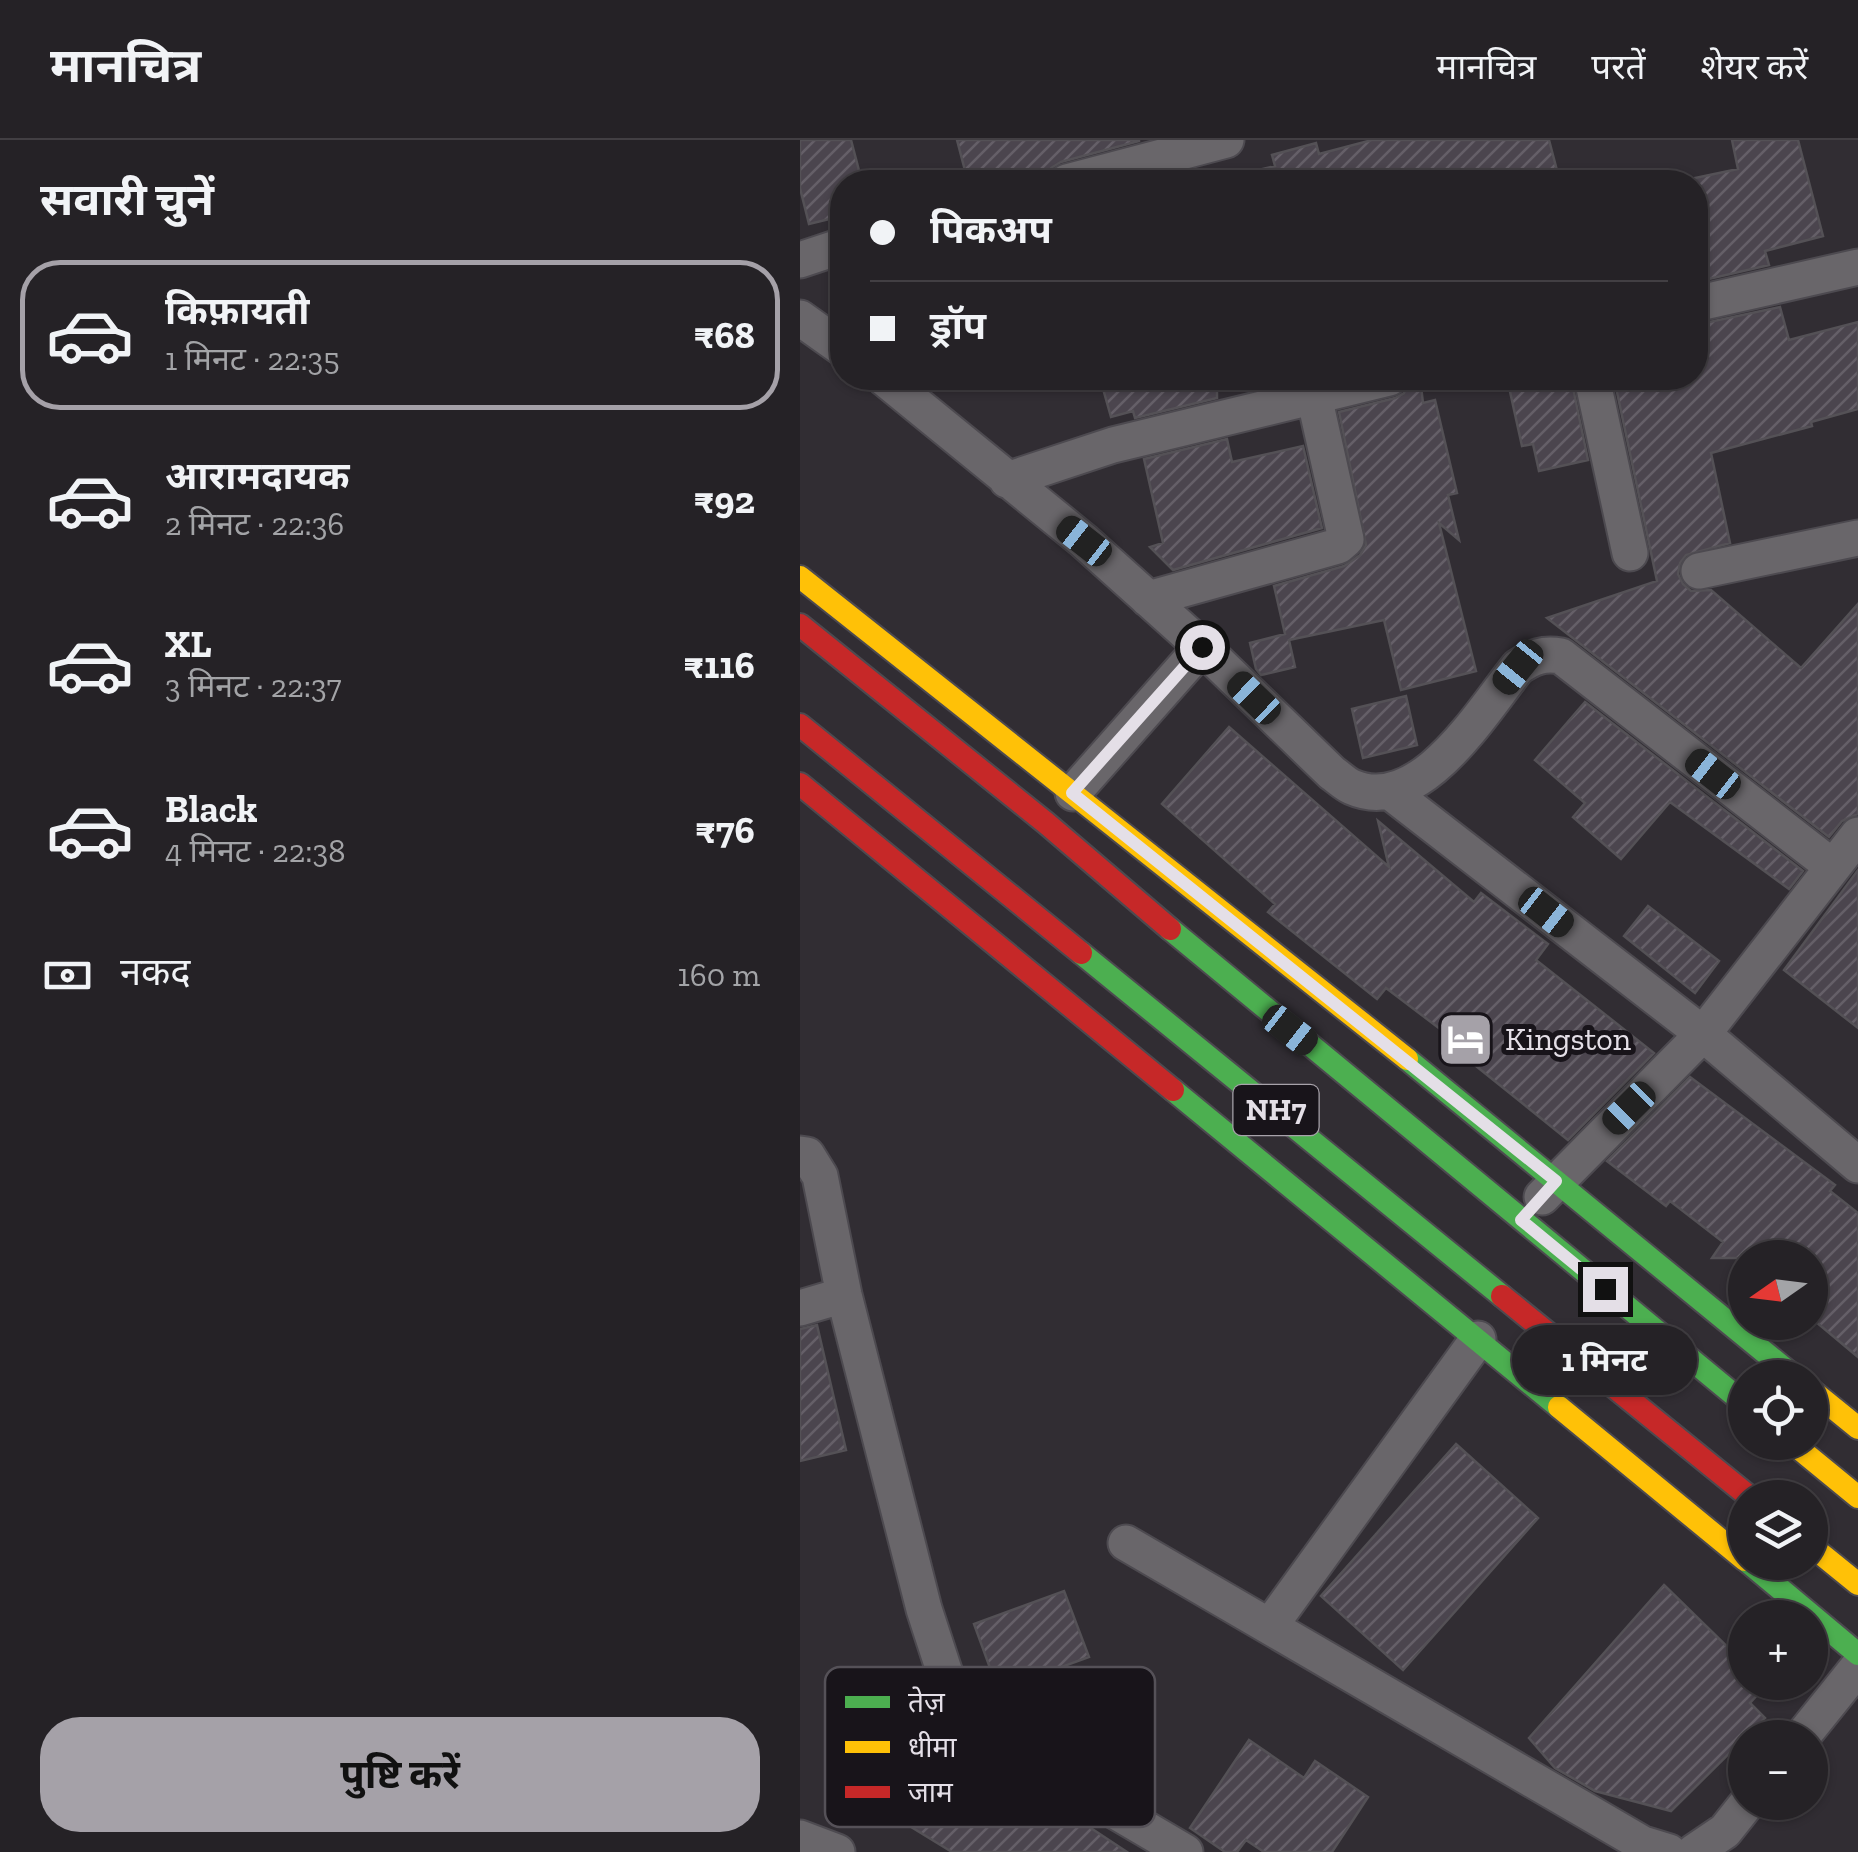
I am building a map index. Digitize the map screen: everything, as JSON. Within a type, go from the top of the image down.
[{"type":"main road","points":[[800,577],[1774,1360]]},
{"type":"main road","name":"NH7","points":[[802,630],[1046,823],[1290,1030],[1728,1390]]},
{"type":"main road","name":"NH7","points":[[800,725],[1729,1480]]},
{"type":"main road","points":[[800,784],[1728,1546]]},
{"type":"main road","points":[[1828,1404],[1858,1428]]},
{"type":"main road","points":[[1814,1460],[1858,1497]]},
{"type":"main road","points":[[1828,1560],[1858,1584]]},
{"type":"main road","points":[[1769,1580],[1858,1654]]},
{"type":"street","points":[[1112,170],[1226,140]]},
{"type":"street","points":[[800,260],[830,250]]},
{"type":"street","points":[[1708,301],[1858,266]]},
{"type":"street","points":[[800,318],[830,339]]},
{"type":"street","points":[[899,390],[1084,541],[1202,647],[1332,773],[1354,788],[1389,791],[1416,782],[1441,762],[1518,667],[1546,654],[1561,656],[1833,867]]},
{"type":"street","points":[[926,390],[930,416]]},
{"type":"street","points":[[1008,480],[1112,445],[1339,390]]},
{"type":"street","points":[[1595,390],[1630,553]]},
{"type":"street","points":[[1148,599],[1338,546],[1346,540],[1314,396]]},
{"type":"street","points":[[1699,571],[1855,542]]},
{"type":"street","points":[[1072,793],[1202,647]]},
{"type":"street","points":[[1389,791],[1703,1034],[1858,1165]]},
{"type":"street","points":[[1521,1220],[1703,1034],[1858,835]]},
{"type":"street","points":[[800,1154],[808,1156],[820,1176],[844,1295],[924,1609],[943,1667]]},
{"type":"street","points":[[800,1308],[844,1295]]},
{"type":"street","points":[[1270,1626],[1478,1339]]},
{"type":"street","points":[[1126,1543],[1643,1844],[1668,1852]]},
{"type":"street","points":[[1815,1720],[1858,1667]]},
{"type":"street","points":[[1694,1852],[1725,1831],[1734,1820]]},
{"type":"street","points":[[1143,1827],[1185,1852]]},
{"type":"street","points":[[800,1838],[837,1852]]},
{"type":"building","points":[[800,140],[851,140],[859,170],[830,170],[830,219],[809,224],[800,188]]},
{"type":"building","points":[[957,140],[1139,140],[1061,162],[1050,170],[965,170]]},
{"type":"building","points":[[1372,140],[1549,140],[1557,170],[1258,170],[1275,166],[1272,155],[1316,143],[1319,154]]},
{"type":"building","points":[[1732,140],[1798,140],[1823,236],[1765,251],[1769,265],[1708,279],[1708,175],[1738,169]]},
{"type":"building","points":[[1780,307],[1789,340],[1858,322],[1858,409],[1811,422],[1812,426],[1711,453],[1730,543],[1686,555],[1678,574],[1691,591],[1711,590],[1801,668],[1858,604],[1858,814],[1842,821],[1829,837],[1547,618],[1657,581],[1617,390],[1708,390],[1708,322]]},
{"type":"building","points":[[1103,390],[1217,390],[1217,398],[1135,418],[1133,411],[1111,417]]},
{"type":"building","points":[[1421,390],[1423,403],[1435,400],[1457,493],[1448,495],[1459,540],[1439,523],[1476,671],[1401,690],[1384,620],[1289,640],[1295,667],[1261,675],[1250,643],[1285,634],[1274,586],[1344,566],[1360,555],[1366,545],[1339,412]]},
{"type":"building","points":[[1510,390],[1573,390],[1588,460],[1539,471],[1533,444],[1522,446]]},
{"type":"building","points":[[1227,439],[1232,462],[1303,446],[1322,528],[1173,570],[1150,547],[1163,543],[1144,459]]},
{"type":"building","points":[[1406,696],[1417,745],[1363,758],[1352,709]]},
{"type":"building","points":[[1585,702],[1803,871],[1789,889],[1670,802],[1621,859],[1573,817],[1585,803],[1535,760]]},
{"type":"building","points":[[1229,727],[1389,867],[1378,821],[1474,902],[1481,893],[1548,944],[1536,960],[1654,1053],[1568,1140],[1476,1066],[1481,1060],[1386,988],[1377,999],[1268,912],[1275,904],[1162,804]]},
{"type":"building","points":[[1858,870],[1858,1028],[1784,970]]},
{"type":"building","points":[[1648,906],[1719,961],[1695,993],[1624,936]]},
{"type":"building","points":[[1690,1077],[1835,1185],[1830,1191],[1858,1213],[1858,1357],[1828,1332],[1828,1240],[1728,1240],[1728,1258],[1712,1258],[1723,1242],[1670,1201],[1666,1206],[1607,1161]]},
{"type":"building","points":[[817,1325],[846,1450],[800,1461],[800,1329]]},
{"type":"building","points":[[1456,1444],[1538,1518],[1403,1670],[1321,1596]]},
{"type":"building","points":[[1664,1585],[1728,1647],[1728,1700],[1753,1700],[1750,1703],[1765,1718],[1728,1720],[1728,1755],[1671,1811],[1595,1791],[1555,1768],[1529,1738]]},
{"type":"building","points":[[1064,1591],[1089,1657],[1061,1667],[990,1667],[974,1624]]},
{"type":"building","points":[[1249,1740],[1304,1778],[1315,1761],[1368,1797],[1332,1852],[1264,1852],[1246,1840],[1237,1852],[1225,1852],[1190,1828]]},
{"type":"building","points":[[911,1827],[1089,1827],[1127,1852],[952,1852]]},
{"type":"traffic: fast","points":[[1170,929],[1728,1390]]},
{"type":"traffic: fast","points":[[1081,953],[1502,1296]]},
{"type":"traffic: fast","points":[[1407,1059],[1774,1360]]},
{"type":"traffic: fast","points":[[1173,1090],[1559,1407]]},
{"type":"traffic: fast","points":[[1770,1580],[1858,1654]]},
{"type":"traffic: slow","points":[[800,577],[1407,1059]]},
{"type":"traffic: slow","points":[[1828,1404],[1858,1428]]},
{"type":"traffic: slow","points":[[1559,1407],[1728,1546]]},
{"type":"traffic: slow","points":[[1813,1460],[1858,1497]]},
{"type":"traffic: slow","points":[[1828,1560],[1858,1584]]},
{"type":"traffic: jam","points":[[800,625],[1046,823],[1170,929]]},
{"type":"traffic: jam","points":[[800,725],[1081,953]]},
{"type":"traffic: jam","points":[[800,784],[1173,1090]]},
{"type":"traffic: jam","points":[[1502,1296],[1729,1480]]},
{"type":"place","name":"Kingston","points":[[1466,1039]]},
{"type":"route","points":[[1202,647],[1072,793],[1556,1181],[1521,1220],[1605,1289]]}]
